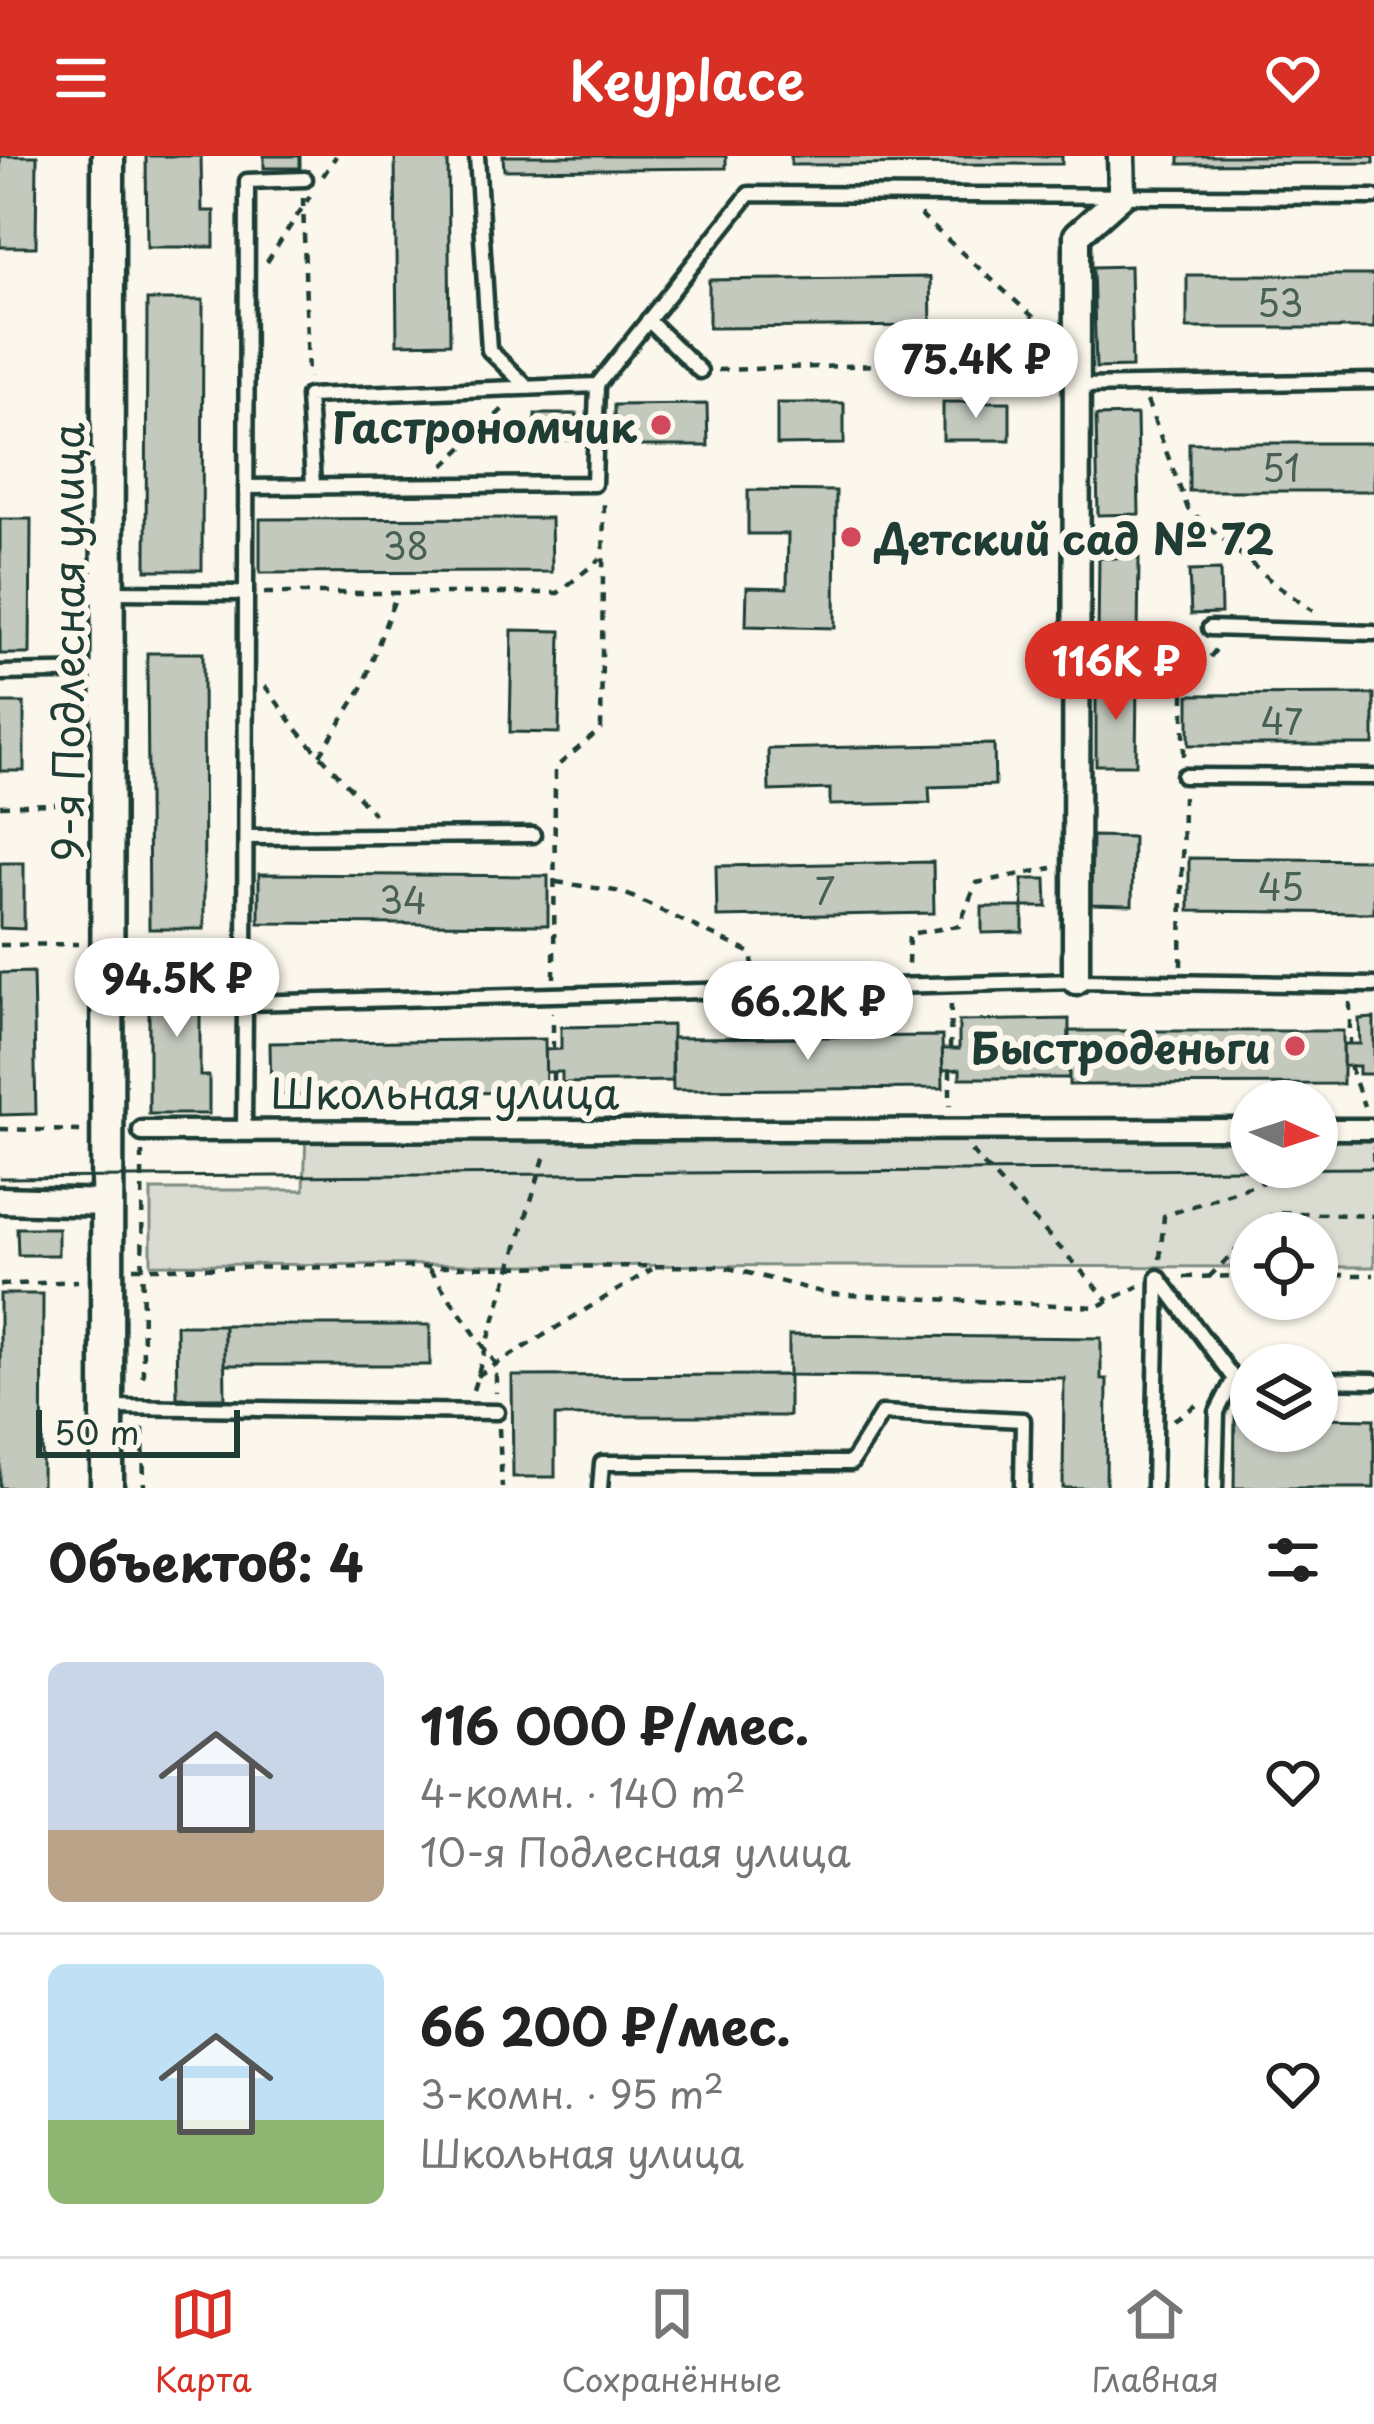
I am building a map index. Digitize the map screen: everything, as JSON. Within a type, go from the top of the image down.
[{"type":"street","name":"9-я Подлесная улица","points":[[107,1488],[108,156]]},
{"type":"street","points":[[1076,981],[1077,235],[1122,195],[1121,156]]},
{"type":"street","name":"Школьная улица","points":[[143,1131],[1230,1129]]},
{"type":"street","points":[[1338,1129],[1373,1129]]},
{"type":"street","points":[[0,1201],[108,1203]]},
{"type":"lane","points":[[477,156],[489,350],[526,386]]},
{"type":"lane","points":[[244,1130],[247,181],[305,179]]},
{"type":"lane","points":[[246,488],[594,484],[597,385],[748,194],[1374,197]]},
{"type":"lane","points":[[648,320],[700,371]]},
{"type":"lane","points":[[1076,386],[1374,381]]},
{"type":"lane","points":[[313,486],[308,396],[597,385]]},
{"type":"lane","points":[[108,592],[246,593]]},
{"type":"lane","points":[[1210,628],[1374,633]]},
{"type":"lane","points":[[0,673],[108,671]]},
{"type":"lane","points":[[1184,776],[1374,777]]},
{"type":"lane","points":[[246,837],[533,835]]},
{"type":"lane","points":[[107,952],[246,959]]},
{"type":"lane","points":[[245,1003],[1076,981],[1374,985]]},
{"type":"lane","points":[[1158,1277],[1230,1374]]},
{"type":"lane","points":[[1154,1488],[1158,1277]]},
{"type":"lane","points":[[1338,1380],[1374,1381]]},
{"type":"lane","points":[[1215,1488],[1217,1412],[1230,1387]]},
{"type":"lane","points":[[107,1407],[497,1412]]},
{"type":"lane","points":[[600,1488],[602,1463],[850,1462],[882,1413],[1023,1420],[1022,1488]]},
{"type":"path","points":[[246,294],[336,156]]},
{"type":"path","points":[[305,179],[308,396]]},
{"type":"path","points":[[897,194],[1076,356]]},
{"type":"path","points":[[700,371],[879,365],[923,339],[986,330],[1052,334]]},
{"type":"path","points":[[1141,385],[1188,509],[1276,586],[1344,632]]},
{"type":"path","points":[[426,484],[526,386]]},
{"type":"path","points":[[553,1050],[555,768],[601,729],[604,493],[594,484]]},
{"type":"path","points":[[246,593],[558,593],[603,557]]},
{"type":"path","points":[[320,754],[362,688],[397,593]]},
{"type":"path","points":[[1181,982],[1184,692],[1233,628]]},
{"type":"path","points":[[245,661],[299,732],[394,836]]},
{"type":"path","points":[[0,806],[110,801]]},
{"type":"path","points":[[908,986],[909,934],[959,926],[976,883],[1076,863]]},
{"type":"path","points":[[555,882],[622,892],[751,953],[756,989]]},
{"type":"path","points":[[0,945],[107,952]]},
{"type":"path","points":[[950,1049],[951,984]]},
{"type":"path","points":[[1350,984],[1350,1044]]},
{"type":"path","points":[[1350,1066],[1373,1129]]},
{"type":"path","points":[[950,1070],[950,1130],[1109,1301]]},
{"type":"path","points":[[467,1410],[554,1130],[554,1072]]},
{"type":"path","points":[[0,1130],[107,1131]]},
{"type":"path","points":[[143,1131],[143,1488]]},
{"type":"path","points":[[1158,1277],[1164,1216],[1246,1188]]},
{"type":"path","points":[[1338,1215],[1374,1216]]},
{"type":"path","points":[[1209,1276],[1230,1255]]},
{"type":"path","points":[[477,1376],[657,1266]]},
{"type":"path","points":[[0,1285],[93,1280],[107,1268],[721,1266],[829,1294],[1097,1307],[1158,1277],[1230,1276]]},
{"type":"path","points":[[428,1267],[485,1348]]},
{"type":"path","points":[[1338,1275],[1374,1275]]},
{"type":"path","points":[[1155,1433],[1230,1382]]},
{"type":"shaded area","points":[[306,1134],[1230,1141],[1230,1188],[1338,1188],[1338,1141],[1374,1141],[1374,1267],[1338,1267],[1338,1212],[1230,1212],[1230,1267],[151,1264],[151,1190],[304,1190]]},
{"type":"building","points":[[0,156],[37,156],[36,247],[0,247]]},
{"type":"building","points":[[146,156],[201,156],[202,211],[214,211],[214,247],[147,247]]},
{"type":"building","points":[[264,156],[300,156],[300,168],[264,168]]},
{"type":"building","points":[[395,156],[448,156],[450,343],[397,344]]},
{"type":"building","points":[[503,156],[726,156],[726,168],[504,170]]},
{"type":"building","points":[[791,156],[1062,156],[1062,164],[791,165]]},
{"type":"building","points":[[1179,156],[1374,156],[1374,163],[1179,164]]},
{"type":"building","points":[[1130,266],[1132,367],[1096,368],[1093,267]]},
{"type":"building","points":[[1187,275],[1374,275],[1374,328],[1187,328]]},
{"type":"building","points":[[930,277],[931,326],[709,328],[709,280]]},
{"type":"building","points":[[147,300],[203,300],[202,570],[146,570]]},
{"type":"building","points":[[943,402],[1010,402],[1010,440],[943,440]]},
{"type":"building","points":[[777,403],[844,403],[844,444],[777,445]]},
{"type":"building","name":"Гастрономчик","points":[[707,404],[708,446],[614,446],[614,405]]},
{"type":"building","points":[[535,414],[577,414],[577,440],[535,441]]},
{"type":"building","points":[[1137,415],[1139,514],[1098,515],[1096,416]]},
{"type":"building","points":[[1189,443],[1374,443],[1374,491],[1189,491]]},
{"type":"building","points":[[748,490],[836,491],[835,628],[746,626],[747,587],[787,588],[788,534],[748,534]]},
{"type":"building","points":[[551,518],[552,572],[260,573],[260,519]]},
{"type":"building","points":[[0,519],[31,519],[30,654],[0,654]]},
{"type":"building","points":[[1099,558],[1139,558],[1138,638],[1098,637]]},
{"type":"building","points":[[1220,570],[1221,613],[1191,614],[1189,571]]},
{"type":"building","points":[[512,630],[561,631],[559,733],[510,732]]},
{"type":"building","points":[[147,653],[203,653],[204,929],[149,929]]},
{"type":"building","points":[[1096,681],[1137,681],[1136,765],[1096,765]]},
{"type":"building","points":[[1374,694],[1374,745],[1189,745],[1189,695]]},
{"type":"building","points":[[0,703],[24,703],[24,771],[0,771]]},
{"type":"building","points":[[994,744],[995,785],[929,787],[930,803],[830,805],[830,789],[769,791],[768,749]]},
{"type":"building","points":[[1092,836],[1133,837],[1132,905],[1091,904]]},
{"type":"building","points":[[1189,858],[1374,860],[1374,913],[1189,911]]},
{"type":"building","points":[[933,862],[934,913],[717,917],[716,866]]},
{"type":"building","points":[[0,863],[24,863],[24,929],[0,928]]},
{"type":"building","points":[[259,874],[548,876],[548,925],[259,923]]},
{"type":"building","points":[[1022,879],[1046,879],[1047,907],[1023,907]]},
{"type":"building","points":[[982,907],[1023,907],[1023,932],[982,933]]},
{"type":"building","points":[[149,968],[211,968],[211,1008],[200,1008],[200,1076],[209,1076],[209,1114],[149,1114]]},
{"type":"building","points":[[33,972],[36,1114],[0,1115],[0,973]]},
{"type":"building","points":[[1374,1018],[1374,1074],[1359,1074],[1359,1066],[1343,1066],[1343,1044],[1360,1044],[1359,1019]]},
{"type":"building","points":[[1069,1019],[1069,1078],[960,1078],[960,1069],[943,1070],[942,1049],[959,1049],[959,1021]]},
{"type":"building","points":[[672,1025],[672,1081],[562,1083],[562,1072],[545,1072],[545,1050],[561,1049],[561,1027]]},
{"type":"building","points":[[1069,1031],[1343,1031],[1343,1084],[1338,1080],[1230,1080],[1230,1084],[1069,1085]]},
{"type":"building","points":[[942,1036],[943,1088],[673,1090],[672,1038]]},
{"type":"building","points":[[545,1039],[546,1092],[271,1095],[270,1043]]},
{"type":"building","points":[[17,1228],[58,1228],[58,1255],[18,1255]]},
{"type":"building","points":[[0,1294],[43,1294],[42,1488],[0,1488]]},
{"type":"building","points":[[176,1325],[224,1325],[225,1398],[177,1398]]},
{"type":"building","points":[[224,1325],[430,1325],[430,1365],[224,1365]]},
{"type":"building","points":[[789,1335],[1101,1338],[1101,1379],[1107,1379],[1106,1488],[1063,1488],[1064,1378],[789,1375]]},
{"type":"building","points":[[789,1375],[789,1416],[555,1416],[555,1477],[513,1477],[512,1376]]},
{"type":"building","points":[[1338,1418],[1374,1419],[1374,1488],[1234,1488],[1235,1452],[1338,1452]]},
{"type":"tram line","points":[[0,1178],[1374,1168]]},
{"type":"place","name":"Гастрономчик","points":[[661,425]]},
{"type":"place","name":"Детский сад № 72","points":[[851,537]]},
{"type":"place","name":"Быстроденьги","points":[[1295,1046]]}]
